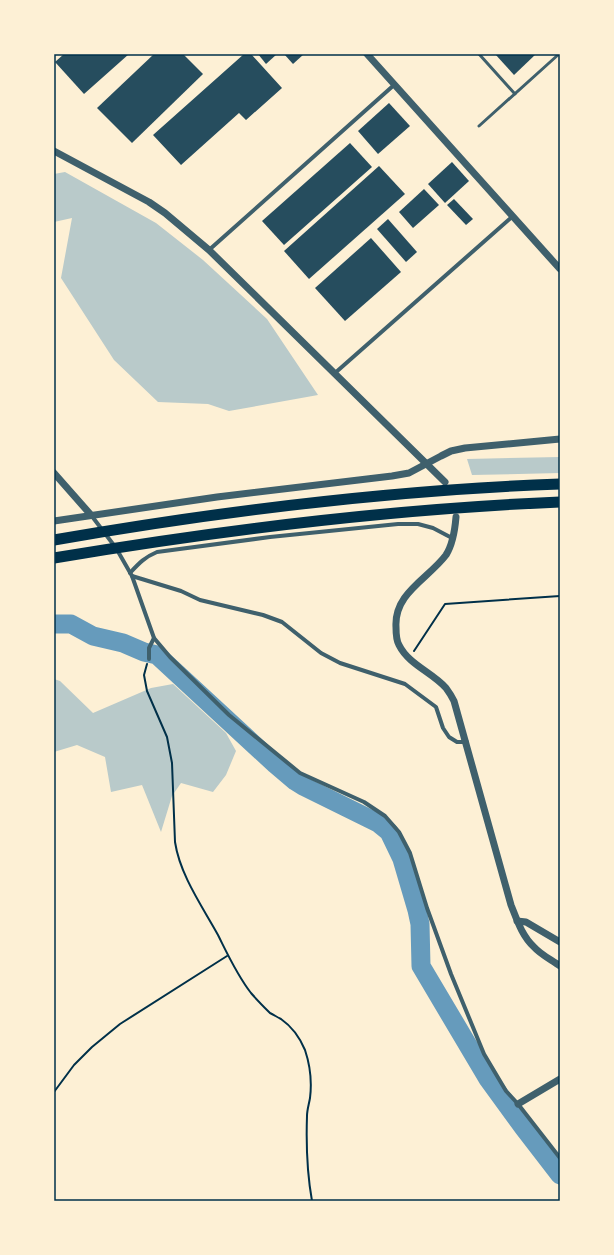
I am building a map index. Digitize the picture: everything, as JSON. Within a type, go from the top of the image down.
[{"type":"highway","points":[[54,540],[240,511],[380,496],[442,486],[560,484]]},
{"type":"highway","points":[[54,558],[178,538],[382,514],[504,504],[560,502]]},
{"type":"street","points":[[367,54],[560,269]]},
{"type":"street","points":[[209,250],[394,85]]},
{"type":"street","points":[[54,151],[149,202],[165,213],[209,250],[427,463],[442,486]]},
{"type":"street","points":[[335,373],[513,216]]},
{"type":"street","points":[[54,522],[91,515],[217,497],[392,476],[409,473],[451,451],[465,448],[560,439]]},
{"type":"street","points":[[54,473],[91,515],[116,548],[131,574],[154,638],[170,657],[229,715],[300,773],[364,802],[385,816],[400,832],[410,853],[430,915],[484,1054],[506,1091],[560,1158]]},
{"type":"street","points":[[456,516],[452,538],[447,553],[405,596],[399,606],[395,620],[396,634],[399,645],[409,658],[446,688],[454,701],[511,905],[517,921],[523,933],[534,948],[560,966]]},
{"type":"street","points":[[131,574],[140,561],[148,555],[157,552],[278,536],[398,524],[418,524],[433,528],[452,538]]},
{"type":"street","points":[[131,574],[181,591],[200,600],[263,615],[282,622],[321,653],[340,663],[405,684],[436,707],[443,728],[450,737],[457,742],[466,742]]},
{"type":"street","points":[[149,659],[149,648],[154,638]]},
{"type":"street","points":[[517,921],[526,922],[560,942]]},
{"type":"street","points":[[518,1104],[560,1079]]},
{"type":"lane","points":[[479,54],[515,94]]},
{"type":"lane","points":[[479,126],[559,54]]},
{"type":"path","points":[[409,658],[445,604],[560,596]]},
{"type":"path","points":[[149,659],[144,675],[147,691],[166,737],[172,763],[174,842],[176,854],[186,877],[227,956],[252,994],[271,1013],[281,1019],[298,1037],[308,1062],[311,1082],[307,1114],[307,1145],[308,1178],[312,1201]]},
{"type":"path","points":[[54,1092],[74,1065],[92,1047],[120,1024],[227,956]]},
{"type":"shaded area","points":[[65,172],[156,223],[203,260],[267,319],[318,395],[229,411],[208,404],[158,402],[114,360],[61,278],[72,218],[54,222],[54,174]]},
{"type":"shaded area","points":[[560,457],[560,473],[472,475],[467,459]]},
{"type":"shaded area","points":[[54,679],[60,681],[93,713],[151,688],[173,684],[226,733],[236,751],[226,775],[213,792],[181,783],[172,796],[161,832],[142,785],[111,792],[105,757],[77,745],[54,752]]},
{"type":"building","points":[[64,54],[129,54],[84,94],[55,62]]},
{"type":"building","points":[[154,54],[183,54],[203,74],[132,143],[97,108]]},
{"type":"building","points":[[244,54],[251,54],[282,88],[246,120],[239,113],[181,165],[153,135]]},
{"type":"building","points":[[258,54],[277,54],[266,64]]},
{"type":"building","points":[[284,54],[304,54],[293,64]]},
{"type":"building","points":[[495,54],[536,54],[514,75]]},
{"type":"building","points":[[389,103],[410,126],[378,154],[358,131]]},
{"type":"building","points":[[350,143],[372,167],[284,245],[262,221]]},
{"type":"building","points":[[452,162],[469,181],[445,203],[428,184]]},
{"type":"building","points":[[379,166],[405,194],[309,279],[284,251]]},
{"type":"building","points":[[424,189],[439,205],[413,228],[399,212]]},
{"type":"building","points":[[454,199],[473,219],[466,225],[447,205]]},
{"type":"building","points":[[388,219],[417,252],[406,262],[377,229]]},
{"type":"building","points":[[371,238],[401,272],[345,321],[315,288]]},
{"type":"waterway","points":[[54,624],[71,624],[93,636],[123,643],[144,652],[157,655],[295,781],[378,823],[389,832],[402,859],[417,910],[420,924],[421,966],[488,1079],[560,1175]]}]
